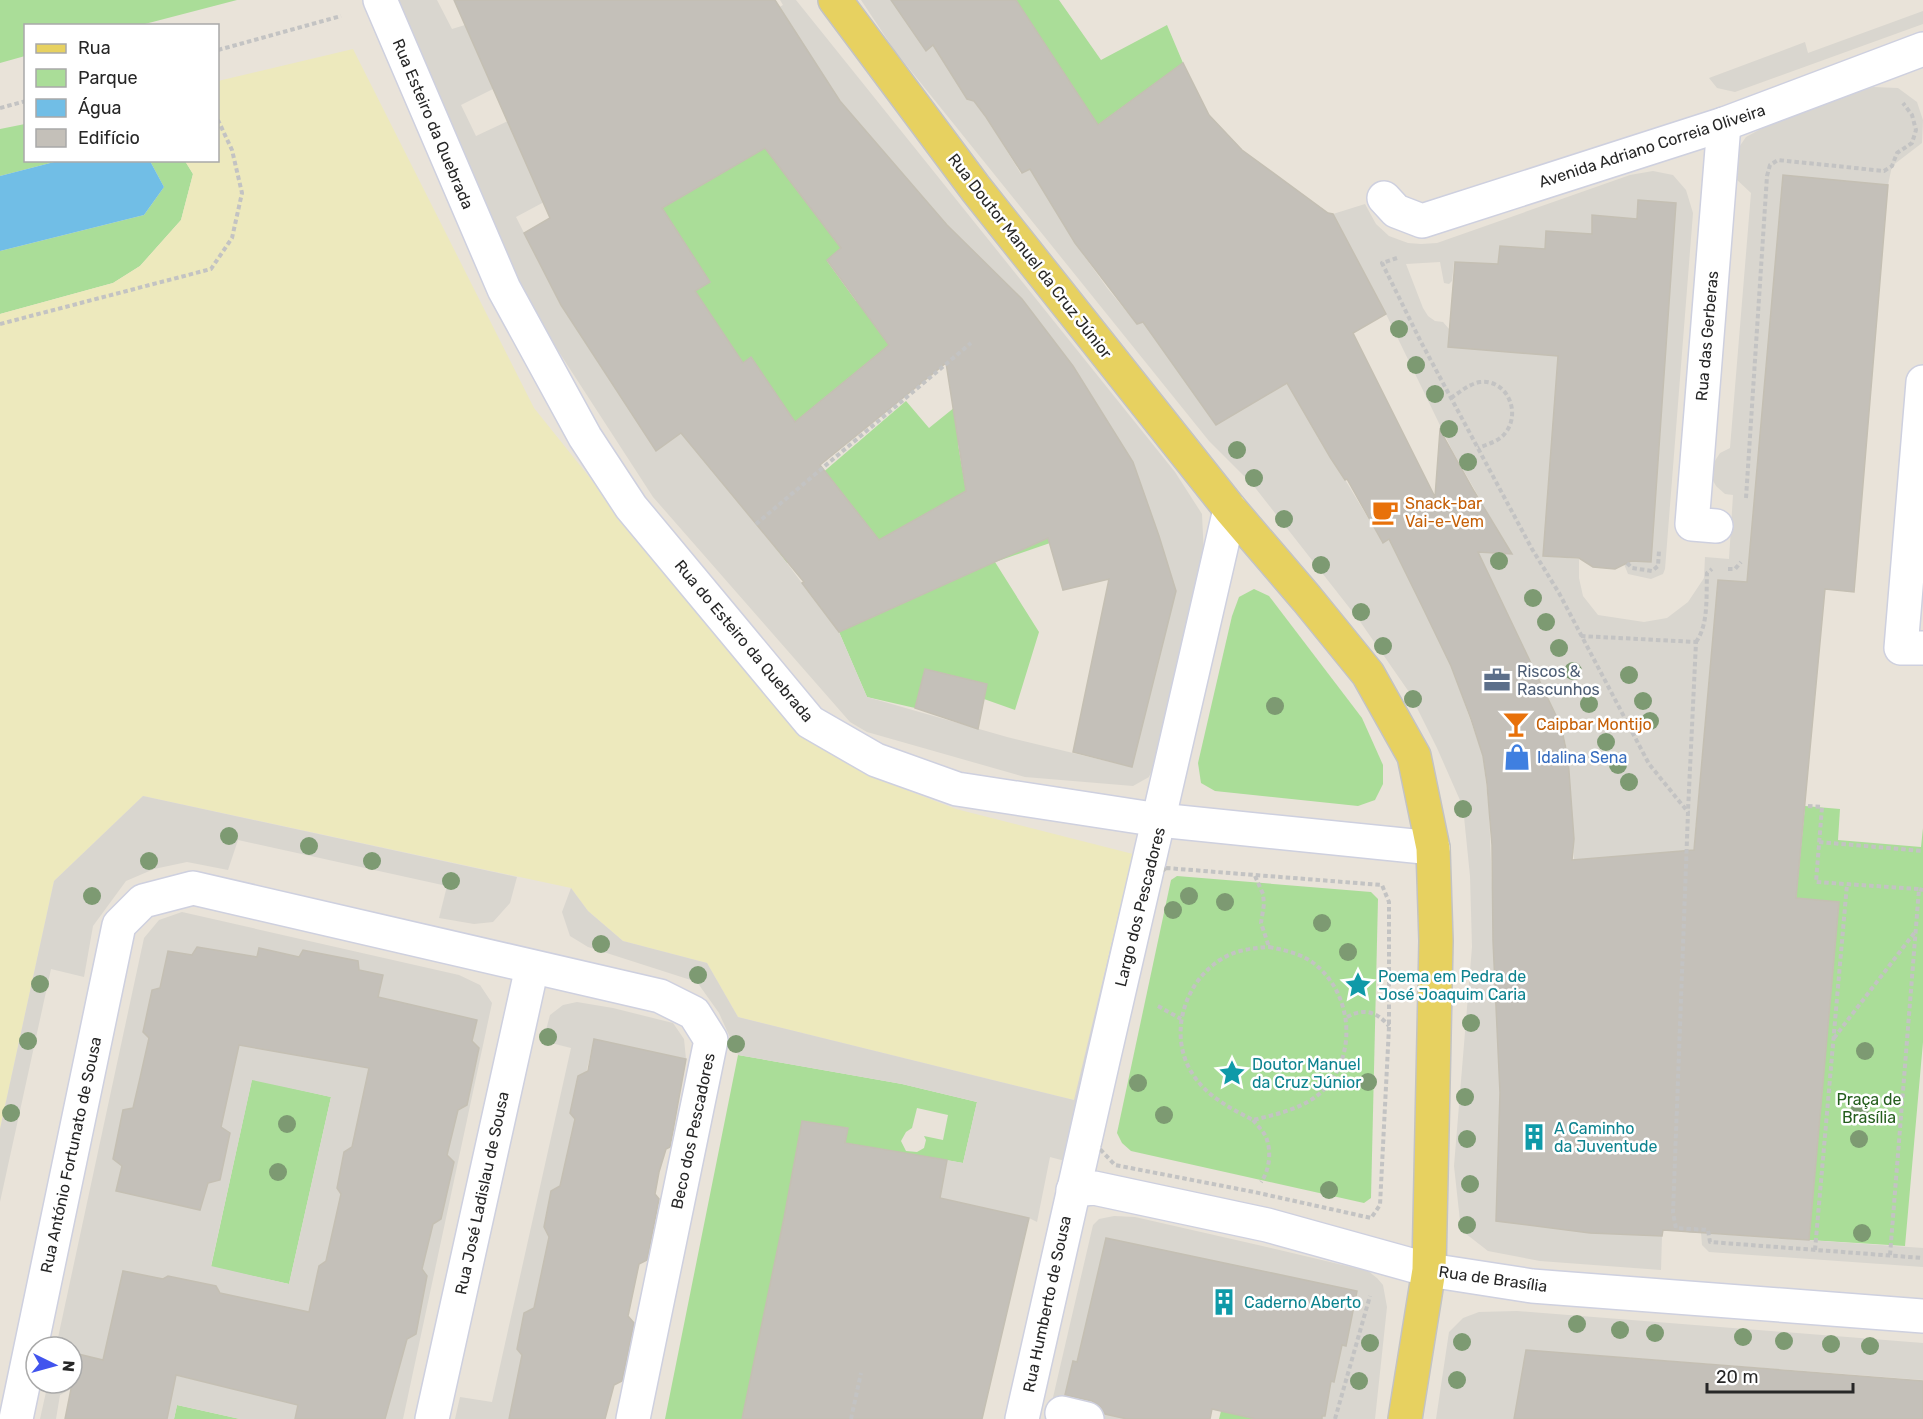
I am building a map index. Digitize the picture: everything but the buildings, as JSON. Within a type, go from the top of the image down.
[{"type":"main road","name":"Rua Doutor Manuel da Cruz Júnior","points":[[834,0],[976,189],[1230,509],[1368,674],[1414,756],[1433,848],[1436,941],[1429,1270],[1405,1419]]},
{"type":"street","name":"Rua Esteiro da Quebrada","points":[[381,3],[487,248]]},
{"type":"street","name":"Avenida Adriano Correia Oliveira","points":[[1384,198],[1396,211],[1422,221],[1724,124],[1923,49]]},
{"type":"street","name":"Rua das Gerberas","points":[[1716,526],[1692,524],[1724,124]]},
{"type":"street","name":"Rua do Esteiro da Quebrada","points":[[487,248],[504,289],[585,437],[631,507],[810,722],[876,760],[957,789],[1159,820]]},
{"type":"street","points":[[1923,382],[1901,648],[1923,648]]},
{"type":"street","points":[[1159,820],[1230,509]]},
{"type":"street","name":"Largo dos Pescadores","points":[[1073,1190],[1159,820],[1433,848]]},
{"type":"street","name":"Beco dos Pescadores","points":[[143,901],[193,888],[660,996],[694,1013],[711,1040],[633,1419]]},
{"type":"street","name":"Rua António Fortunato de Sousa","points":[[16,1419],[119,925],[143,901]]},
{"type":"street","name":"Rua José Ladislau de Sousa","points":[[432,1419],[532,967]]},
{"type":"street","name":"Rua de Brasília","points":[[1073,1190],[1094,1188],[1267,1225],[1429,1270],[1532,1286],[1923,1316]]},
{"type":"street","name":"Rua Humberto de Sousa","points":[[1022,1419],[1073,1190]]},
{"type":"path","points":[[219,50],[381,3]]},
{"type":"path","points":[[1746,502],[1767,176],[1770,165],[1778,160],[1884,171],[1892,166],[1897,153],[1911,143],[1916,130],[1912,115],[1901,101]]},
{"type":"path","points":[[0,108],[24,102]]},
{"type":"path","points":[[0,324],[211,269],[232,238],[242,193],[232,150],[219,122]]},
{"type":"path","points":[[1760,171],[1767,176]]},
{"type":"path","points":[[1404,255],[1382,263],[1420,342],[1532,549],[1559,593],[1649,764],[1688,812]]},
{"type":"path","points":[[756,524],[971,343]]},
{"type":"path","points":[[1451,398],[1473,384],[1482,382],[1500,387],[1513,404],[1511,424],[1505,434],[1478,448]]},
{"type":"path","points":[[1627,563],[1632,568],[1652,571],[1658,566],[1659,543]]},
{"type":"path","points":[[1724,568],[1734,569],[1742,561]]},
{"type":"path","points":[[1713,568],[1707,573],[1704,619],[1700,636],[1696,642],[1673,1213],[1676,1228],[1707,1230],[1710,1242],[1923,1258]]},
{"type":"path","points":[[1581,636],[1696,642]]},
{"type":"path","points":[[1808,806],[1822,807],[1816,882],[1921,890],[1890,1255]]},
{"type":"path","points":[[1820,842],[1923,851]]},
{"type":"path","points":[[1166,868],[1254,876],[1382,885],[1389,902],[1389,1027],[1380,1205],[1371,1218],[1115,1165],[1099,1148],[1101,1120],[1157,875],[1166,868]]},
{"type":"path","points":[[1254,876],[1263,894],[1261,923],[1269,947]]},
{"type":"path","points":[[1815,1250],[1847,884]]},
{"type":"path","points":[[1833,1040],[1916,932]]},
{"type":"path","points":[[1253,1120],[1288,1111],[1315,1097],[1334,1076],[1346,1047],[1347,1017],[1340,996],[1328,976],[1311,962],[1291,951],[1269,947],[1244,949],[1221,959],[1202,974],[1188,995],[1181,1019],[1182,1046],[1191,1072],[1209,1094],[1253,1120],[1266,1136],[1270,1156],[1266,1176],[1254,1192]]},
{"type":"path","points":[[1347,1017],[1358,1011],[1370,1011],[1381,1017],[1389,1027]]},
{"type":"path","points":[[1335,1419],[1371,1294],[1370,1287]]},
{"type":"path","points":[[851,1419],[861,1373]]},
{"type":"green space","points":[[0,0],[237,0],[145,24],[24,24],[24,56],[0,63]]},
{"type":"green space","points":[[1016,0],[1059,0],[1101,60],[1167,25],[1183,63],[1099,124],[1113,153]]},
{"type":"green space","points":[[24,124],[24,162],[54,162],[0,176],[0,129]]},
{"type":"green space","points":[[768,146],[843,246],[827,261],[856,301],[904,259],[940,303],[795,422],[751,358],[738,367],[695,291],[709,282],[616,234]]},
{"type":"green space","points":[[151,162],[186,162],[193,174],[181,220],[140,266],[113,283],[0,314],[0,251],[144,215],[164,187]]},
{"type":"green space","points":[[906,401],[929,428],[960,403],[996,417],[958,444],[966,491],[1073,521],[1050,543],[995,562],[1039,632],[1015,710],[984,699],[925,669],[915,708],[867,697],[839,632],[994,562],[966,492],[877,541],[858,514],[787,563],[774,546],[816,515],[799,493]]},
{"type":"green space","points":[[1254,589],[1269,596],[1362,718],[1383,765],[1383,784],[1375,800],[1358,806],[1215,791],[1201,783],[1198,763],[1232,616],[1239,597]]},
{"type":"green space","name":"Praça de Brasília","points":[[1805,806],[1840,809],[1838,840],[1921,847],[1923,828],[1923,1042],[1905,1246],[1809,1240],[1839,902],[1796,898]]},
{"type":"green space","points":[[1177,876],[1371,892],[1378,899],[1371,1198],[1364,1203],[1131,1151],[1122,1143],[1117,1133],[1171,880]]},
{"type":"green space","points":[[738,1055],[902,1084],[977,1102],[963,1163],[845,1143],[848,1128],[802,1121],[743,1419],[665,1419]],"holes":[[[917,1108],[948,1115],[943,1140],[924,1136],[926,1140],[924,1148],[917,1152],[906,1151],[901,1141],[906,1132],[912,1128]]]},
{"type":"green space","points":[[252,1079],[331,1097],[289,1284],[211,1267]]},
{"type":"green space","points":[[177,1405],[240,1419],[174,1419]]},
{"type":"green space","points":[[1221,1411],[1256,1419],[1219,1419]]},
{"type":"sand","points":[[353,49],[534,408],[804,736],[865,774],[956,809],[1133,854],[1074,1100],[738,1017],[707,963],[623,941],[588,911],[571,888],[143,796],[54,881],[0,1129],[0,314],[113,283],[140,266],[181,220],[193,174],[186,162],[219,162],[219,81]]},
{"type":"shaded area","points":[[397,0],[437,0],[452,29],[465,25],[493,89],[461,105],[476,136],[508,121],[559,194],[516,217],[560,304],[656,451],[690,427],[721,482],[774,546],[839,632],[867,697],[1007,737],[1131,767],[1167,627],[1172,580],[1133,462],[1073,366],[1048,333],[1010,314],[1024,301],[947,225],[840,101],[757,20],[783,5],[780,0],[796,0],[1175,472],[1202,514],[1204,557],[1157,759],[1149,777],[1133,786],[1025,777],[867,732],[850,722],[653,497],[544,329],[505,266]]},
{"type":"shaded area","points":[[861,0],[891,0],[927,50],[934,44],[967,99],[974,101],[986,117],[1021,174],[1030,169],[1171,145],[1313,426],[1383,543],[1389,539],[1451,665],[1483,756],[1489,810],[1500,1093],[1496,1220],[1563,1229],[1662,1236],[1661,1270],[1540,1261],[1488,1251],[1461,1230],[1454,1166],[1472,947],[1470,876],[1463,807],[1437,748],[1409,692],[1359,620],[1253,485],[1209,441],[895,51]],"holes":[[[1124,221],[1263,397],[1221,422],[1216,422],[1144,322],[1137,324],[1082,253]]]},
{"type":"shaded area","points":[[1923,11],[1923,24],[1735,92],[1717,88],[1709,78],[1805,42],[1808,53]]},
{"type":"shaded area","points":[[1873,87],[1898,88],[1917,102],[1923,120],[1922,143],[1892,166],[1888,185],[1783,176],[1747,582],[1718,580],[1690,890],[1718,1234],[1923,1248],[1923,1267],[1709,1252],[1702,1245],[1701,1233],[1690,1233],[1676,1228],[1663,1230],[1678,852],[1574,860],[1568,754],[1562,729],[1472,543],[1497,529],[1452,450],[1386,314],[1333,214],[1365,204],[1376,224],[1389,236],[1408,243],[1437,243],[1630,175],[1653,171],[1673,175],[1686,190],[1693,213],[1665,569],[1663,574],[1651,579],[1628,574],[1624,564],[1632,561],[1675,204],[1638,200],[1637,219],[1593,215],[1592,234],[1547,231],[1545,249],[1500,246],[1498,264],[1454,262],[1452,281],[1449,284],[1444,283],[1440,262],[1406,264],[1428,316],[1435,321],[1443,322],[1449,329],[1448,347],[1522,353],[1560,340],[1543,556],[1579,559],[1579,578],[1583,596],[1598,615],[1644,622],[1667,618],[1688,602],[1704,578],[1705,557],[1729,559],[1733,495],[1725,494],[1716,486],[1711,477],[1711,467],[1720,453],[1730,448],[1751,193],[1735,178],[1735,153],[1746,137],[1779,119]]},
{"type":"shaded area","points":[[143,796],[517,877],[510,903],[493,922],[474,924],[439,918],[447,886],[238,840],[228,870],[187,862],[154,869],[126,881],[93,926],[84,977],[51,969],[0,1202],[0,1129],[54,881]]},
{"type":"shaded area","points":[[1133,854],[1151,856],[1080,1165],[1050,1157],[1037,1222],[1029,1218],[940,1198],[947,1160],[963,1163],[977,1102],[902,1084],[738,1055],[719,1013],[697,982],[588,947],[570,936],[562,912],[571,888],[588,911],[623,941],[707,963],[738,1017],[1074,1100]]},
{"type":"shaded area","points":[[182,912],[459,975],[480,985],[492,1003],[403,1419],[351,1419],[298,1407],[295,1419],[240,1419],[177,1405],[174,1419],[167,1419],[170,1405],[164,1398],[170,1374],[228,1388],[220,1293],[216,1286],[169,1276],[163,1279],[123,1271],[103,1360],[84,1356],[84,1335],[59,1335],[144,938],[159,920]],"holes":[[[197,947],[255,966],[259,948],[299,957],[303,950],[358,961],[359,970],[383,975],[364,1063],[334,1062],[284,1053],[280,1048],[240,1038],[220,1127],[230,1133],[220,1180],[208,1183],[200,1210],[117,1191],[122,1166],[113,1159],[123,1110],[133,1108],[149,1038],[143,1032],[152,990],[160,988],[168,951],[192,955]],[[386,999],[477,1021],[472,1041],[479,1049],[467,1105],[457,1110],[447,1155],[454,1162],[441,1219],[432,1224],[422,1269],[427,1276],[416,1334],[407,1339],[316,1308],[311,1302],[319,1266],[327,1260],[342,1195],[337,1188],[344,1152],[353,1146]],[[252,1080],[331,1097],[289,1284],[211,1266]]]},
{"type":"shaded area","points":[[577,1002],[613,1008],[673,1023],[684,1039],[686,1059],[594,1039],[560,1186],[551,1191],[544,1227],[549,1238],[534,1308],[524,1313],[517,1349],[522,1355],[509,1419],[455,1419],[460,1397],[492,1402],[571,1048],[543,1041],[550,1015],[563,1005]]},
{"type":"shaded area","points":[[1114,1216],[1135,1217],[1258,1245],[1368,1271],[1377,1278],[1383,1285],[1387,1307],[1375,1419],[1322,1419],[1322,1416],[1325,1416],[1331,1381],[1342,1345],[1346,1346],[1204,1259],[1106,1238],[1077,1362],[1073,1362],[1064,1401],[1127,1419],[1048,1419],[1093,1225],[1099,1219]]},
{"type":"shaded area","points":[[1517,1311],[1923,1343],[1923,1380],[1527,1350],[1514,1419],[1436,1419],[1449,1332],[1463,1318],[1479,1312]]},
{"type":"shaded area","points":[[45,1395],[60,1395],[56,1419],[40,1419]]},
{"type":"water","points":[[54,162],[151,162],[164,187],[144,215],[0,251],[0,176]]},
{"type":"place","name":"Snack-bar Vai-e-Vem","points":[[1385,512]]},
{"type":"place","name":"Riscos & Rascunhos","points":[[1497,680]]},
{"type":"place","name":"Caipbar Montijo","points":[[1516,724]]},
{"type":"place","name":"Idalina Sena","points":[[1517,757]]},
{"type":"place","name":"Poema em Pedra de José Joaquim Caria","points":[[1358,985]]},
{"type":"place","name":"Doutor Manuel da Cruz Júnior","points":[[1232,1073]]},
{"type":"place","name":"A Caminho da Juventude","points":[[1534,1137]]},
{"type":"place","name":"Caderno Aberto","points":[[1224,1302]]}]
